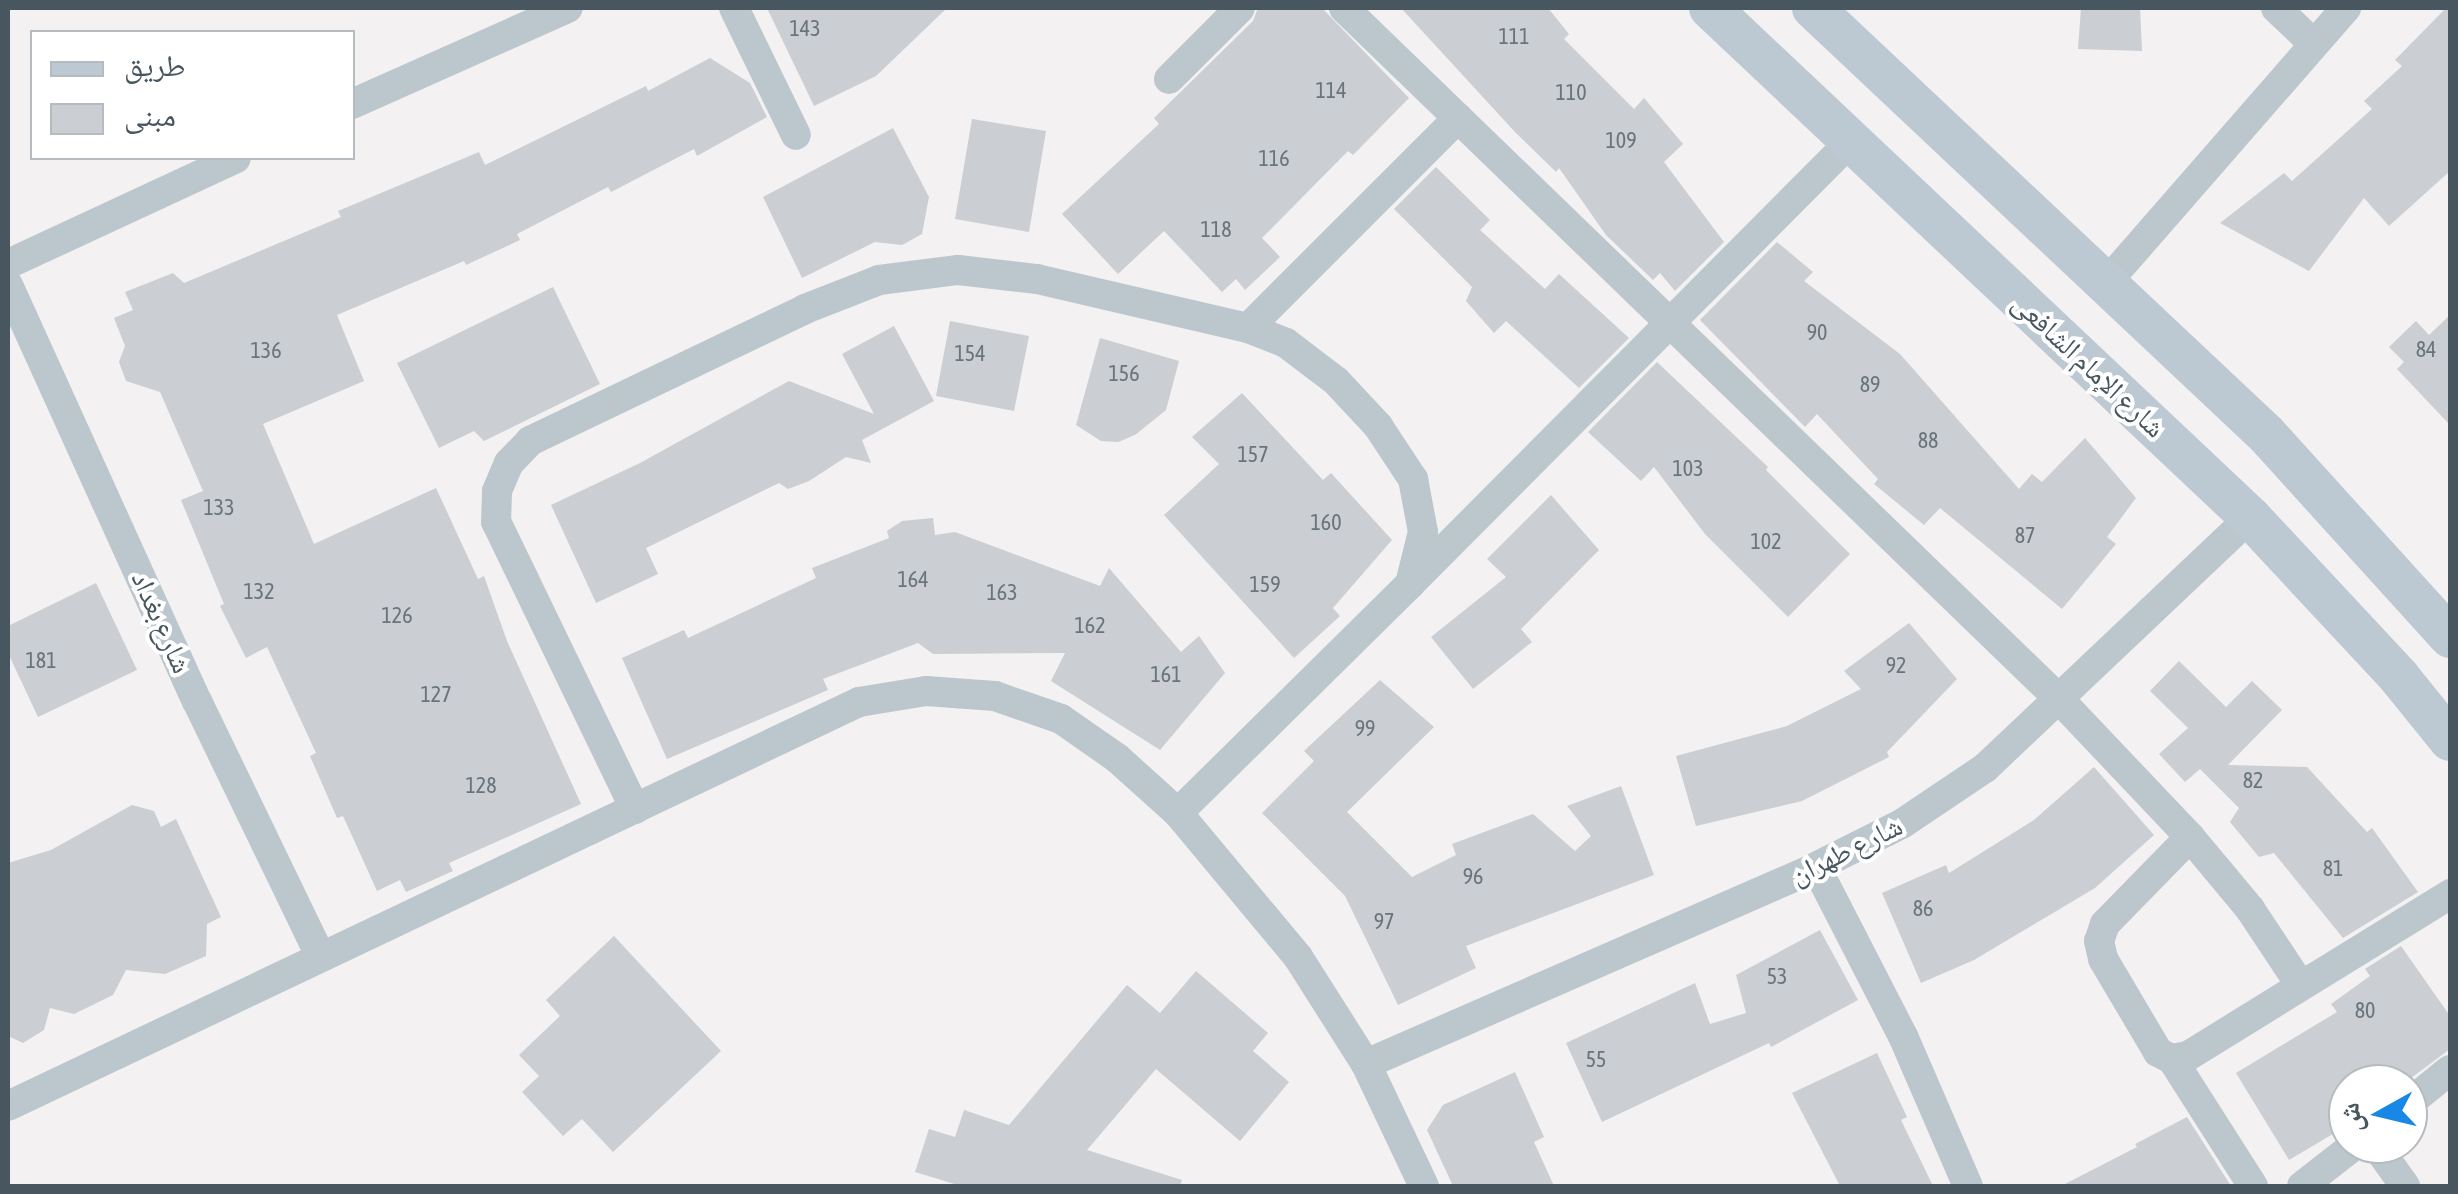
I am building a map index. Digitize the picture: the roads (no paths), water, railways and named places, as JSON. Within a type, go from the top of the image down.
[{"type":"street","points":[[355,102],[524,16],[568,8]]},
{"type":"street","points":[[734,8],[796,135]]},
{"type":"street","points":[[1169,79],[1240,8]]},
{"type":"street","points":[[1344,8],[2059,699],[2250,908],[2301,986]]},
{"type":"street","name":"شارع الإمام الشافعى","points":[[1710,8],[2250,517],[2399,677],[2450,740]]},
{"type":"street","points":[[1814,8],[2266,434],[2450,636]]},
{"type":"street","points":[[2276,8],[2314,44]]},
{"type":"street","points":[[2107,282],[2346,8]]},
{"type":"street","points":[[1248,328],[1458,118]]},
{"type":"street","points":[[1178,813],[1852,140]]},
{"type":"street","points":[[8,264],[232,160]]},
{"type":"street","points":[[635,809],[496,522],[497,491],[509,463],[530,441],[805,308],[879,280],[958,270],[1037,278],[1248,328],[1286,343],[1336,380],[1378,426],[1413,479],[1423,532],[1410,584]]},
{"type":"street","name":"شارع بغداد","points":[[8,285],[197,701],[321,958]]},
{"type":"street","name":"شارع طهران","points":[[1366,1064],[1816,867],[1903,823],[1984,768],[2250,517]]},
{"type":"street","points":[[8,1106],[859,702],[926,690],[995,696],[1060,719],[1117,758],[1178,813],[1298,957],[1366,1064],[1424,1186]]},
{"type":"street","points":[[2190,838],[2105,924],[2099,941],[2103,959],[2158,1052],[2172,1059],[2253,1186]]},
{"type":"street","points":[[1816,867],[1903,1036],[1968,1186]]},
{"type":"street","points":[[2172,1059],[2188,1056],[2450,894]]},
{"type":"street","points":[[2428,1088],[2450,1070]]},
{"type":"street","points":[[2302,1186],[2330,1164]]},
{"type":"street","points":[[2389,1164],[2405,1186]]}]
